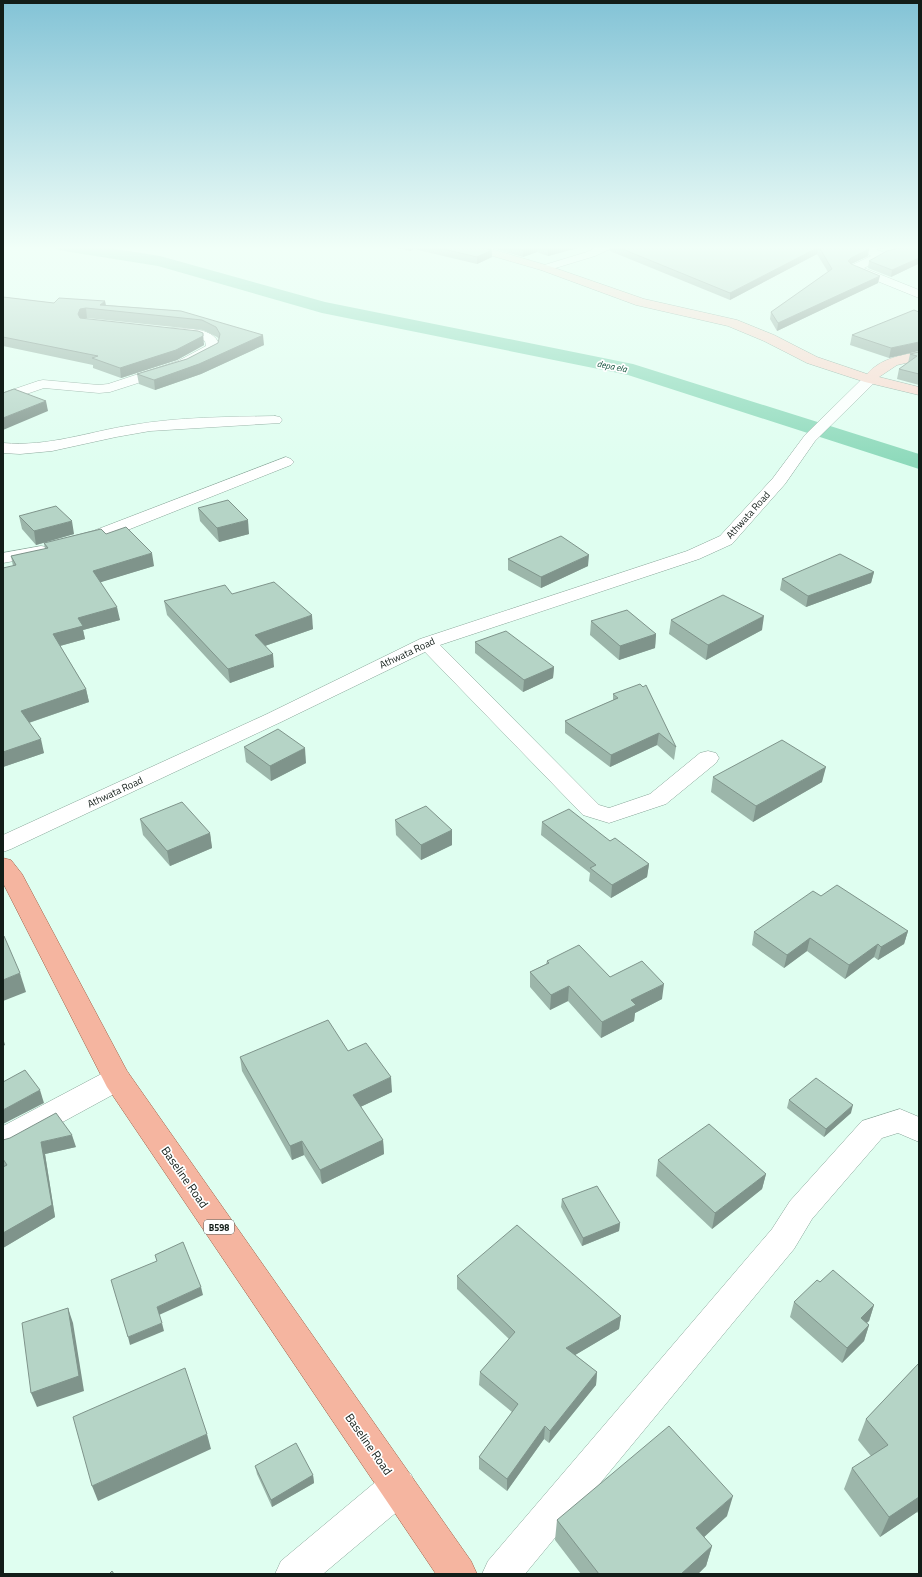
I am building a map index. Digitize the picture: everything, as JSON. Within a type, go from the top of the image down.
[{"type":"main road","name":"Baseline Road","points":[[5,872],[117,1078],[458,1574]]},
{"type":"street","points":[[714,320],[732,324],[769,338],[812,360],[870,379],[919,391]]},
{"type":"street","points":[[3,398],[43,384],[99,389],[110,388],[183,364],[213,348],[211,339],[203,335],[157,330]]},
{"type":"street","points":[[870,379],[875,372],[887,365],[899,360],[919,356]]},
{"type":"street","name":"Athwata Road","points":[[3,844],[274,718],[427,642],[693,555],[726,540],[779,481],[810,438],[827,423],[870,379]]},
{"type":"street","points":[[3,448],[36,449],[63,445],[130,430],[175,424],[275,420]]},
{"type":"street","points":[[3,558],[23,555],[99,535],[286,462]]},
{"type":"street","points":[[427,642],[591,810],[609,816],[658,799],[708,758]]},
{"type":"street","points":[[3,1140],[117,1078]]},
{"type":"street","points":[[501,1574],[783,1239],[802,1210],[872,1129],[900,1122],[919,1130]]},
{"type":"street","points":[[294,1574],[398,1487]]},
{"type":"building","points":[[3,320],[94,320],[198,331],[203,333],[203,336],[176,350],[120,368],[92,358],[98,356],[3,337]]},
{"type":"building","points":[[198,320],[210,320],[263,335],[199,364],[154,380],[137,374],[187,359],[218,343],[220,334],[216,327]]},
{"type":"building","points":[[776,320],[785,320],[778,323]]},
{"type":"building","points":[[890,320],[919,320],[919,342],[891,348],[852,335]]},
{"type":"building","points":[[919,352],[919,374],[899,369],[917,356],[910,354]]},
{"type":"building","points":[[14,389],[46,401],[3,418],[3,393]]},
{"type":"building","points":[[228,500],[248,520],[217,528],[198,508]]},
{"type":"building","points":[[56,506],[72,521],[34,531],[19,516]]},
{"type":"building","points":[[126,527],[152,553],[93,571],[117,607],[78,618],[83,626],[53,634],[86,689],[21,711],[41,739],[3,752],[3,568],[16,565],[11,556],[48,548],[44,543],[101,529],[106,534]]},
{"type":"building","points":[[561,536],[589,555],[541,577],[508,559]]},
{"type":"building","points":[[840,554],[874,572],[808,596],[782,579]]},
{"type":"building","points":[[274,582],[312,615],[255,635],[273,654],[228,669],[164,601],[225,585],[232,594]]},
{"type":"building","points":[[723,595],[764,616],[708,645],[671,620]]},
{"type":"building","points":[[627,610],[656,634],[620,646],[591,621]]},
{"type":"building","points":[[506,631],[554,667],[524,680],[475,642]]},
{"type":"building","points":[[640,684],[643,687],[646,685],[676,747],[659,733],[611,755],[565,721],[618,698],[613,694]]},
{"type":"building","points":[[278,729],[305,748],[270,766],[244,747]]},
{"type":"building","points":[[782,740],[826,767],[756,806],[713,777]]},
{"type":"building","points":[[182,802],[210,833],[167,851],[140,819]]},
{"type":"building","points":[[426,806],[452,830],[421,845],[395,820]]},
{"type":"building","points":[[569,809],[610,841],[615,838],[649,864],[612,885],[590,868],[596,865],[542,822]]},
{"type":"building","points":[[837,885],[908,931],[881,947],[878,944],[849,965],[810,938],[787,955],[754,932],[813,891],[821,896]]},
{"type":"building","points":[[3,936],[20,973],[3,980]]},
{"type":"building","points":[[579,945],[610,977],[642,961],[664,984],[631,1000],[636,1005],[602,1022],[569,986],[551,995],[530,972],[549,963],[547,961]]},
{"type":"building","points":[[328,1020],[348,1051],[366,1043],[391,1077],[353,1095],[383,1140],[320,1170],[302,1141],[290,1146],[240,1057]]},
{"type":"building","points":[[25,1070],[40,1090],[3,1110],[3,1082]]},
{"type":"building","points":[[816,1078],[853,1105],[826,1129],[789,1100]]},
{"type":"building","points":[[56,1113],[72,1135],[41,1142],[52,1205],[3,1233],[3,1167],[7,1165],[3,1159],[3,1140],[10,1138]]},
{"type":"building","points":[[709,1124],[766,1174],[715,1213],[658,1160]]},
{"type":"building","points":[[597,1186],[620,1223],[583,1238],[562,1199]]},
{"type":"building","points":[[517,1225],[621,1316],[566,1348],[597,1372],[550,1431],[545,1426],[507,1479],[479,1457],[518,1404],[480,1372],[515,1332],[457,1276]]},
{"type":"building","points":[[183,1242],[201,1287],[157,1307],[162,1323],[128,1337],[111,1280],[157,1261],[155,1255]]},
{"type":"building","points":[[833,1270],[874,1305],[861,1318],[869,1325],[847,1348],[794,1302],[817,1280],[820,1282]]},
{"type":"building","points":[[68,1308],[79,1376],[31,1393],[22,1323]]},
{"type":"building","points":[[919,1363],[919,1497],[889,1517],[852,1468],[888,1445],[866,1419]]},
{"type":"building","points":[[185,1368],[207,1434],[92,1486],[73,1417]]},
{"type":"building","points":[[669,1426],[733,1496],[696,1528],[712,1546],[681,1574],[599,1574],[557,1520]]},
{"type":"building","points":[[296,1443],[313,1475],[271,1500],[255,1466]]},
{"type":"waterway","name":"depa ela","points":[[384,320],[633,370],[919,462]]}]
